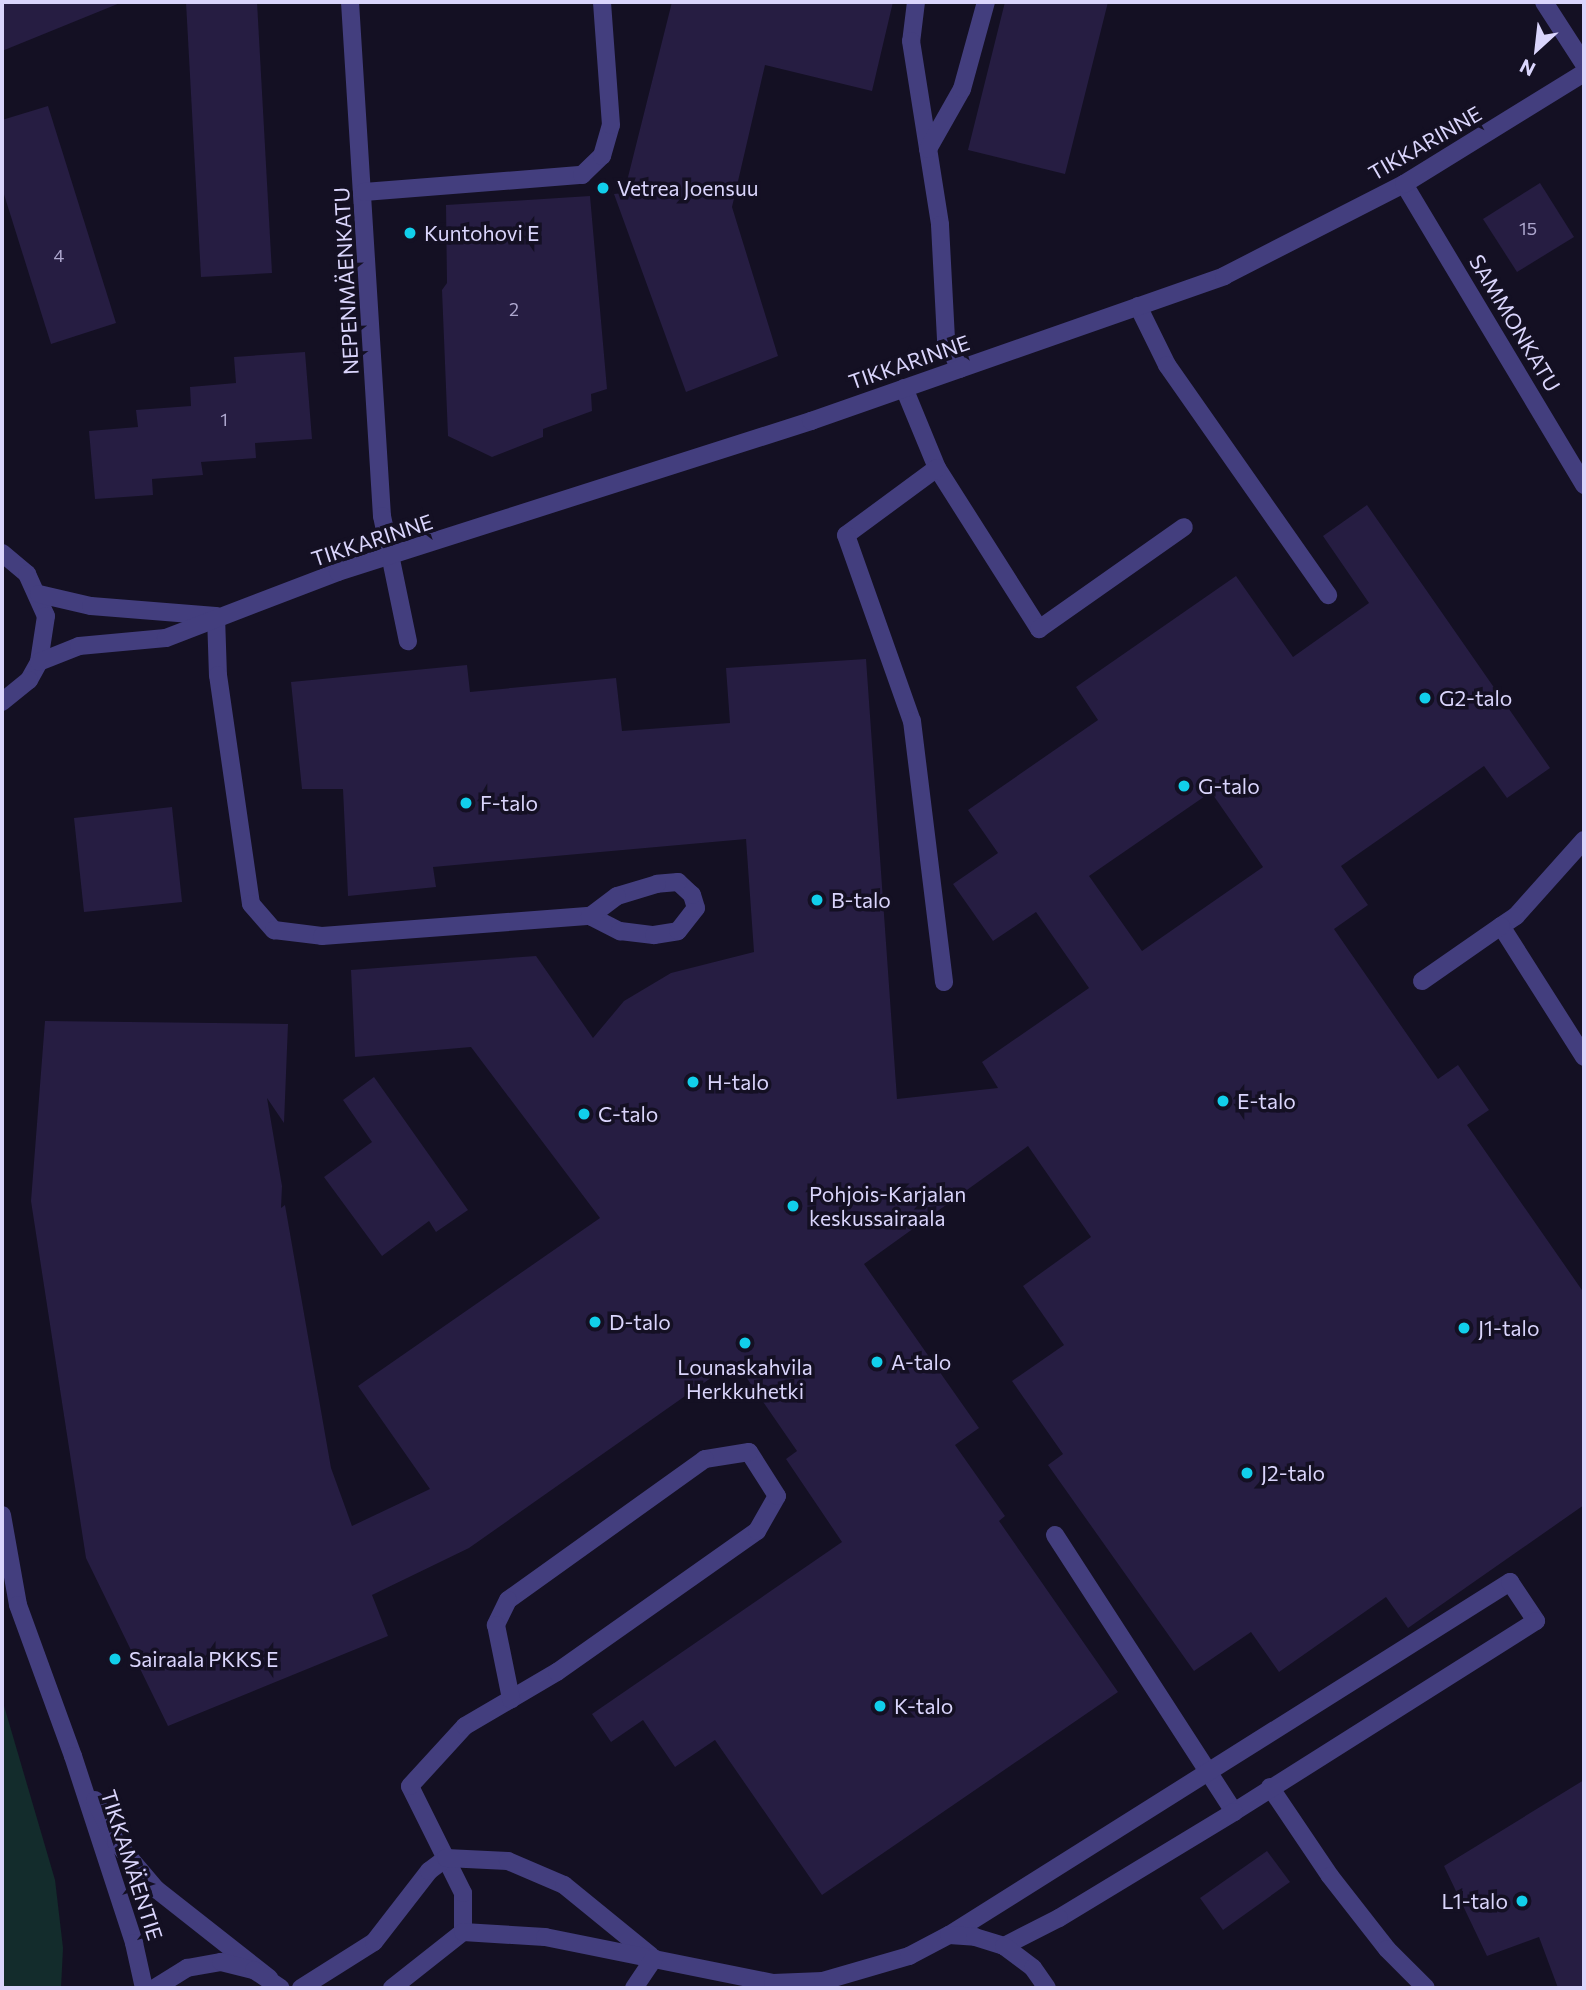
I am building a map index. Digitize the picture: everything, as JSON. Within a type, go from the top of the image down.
[{"type":"street","name":"NEPENMÄENKATU","points":[[350,2],[364,192],[382,516],[408,641]]},
{"type":"street","points":[[364,192],[582,175],[602,156],[611,125],[602,2]]},
{"type":"street","points":[[916,2],[911,41],[940,225],[946,341],[960,369]]},
{"type":"street","points":[[928,149],[962,89],[986,2]]},
{"type":"street","points":[[1544,2],[1584,64]]},
{"type":"street","name":"TIKKARINNE","points":[[39,662],[79,646],[166,638],[216,617],[904,388],[1224,276],[1404,184],[1584,73]]},
{"type":"street","name":"SAMMONKATU","points":[[1404,184],[1584,485]]},
{"type":"street","points":[[1138,306],[1167,365],[1328,595]]},
{"type":"street","points":[[904,388],[937,468],[1039,629],[1184,527]]},
{"type":"street","points":[[937,468],[846,535],[912,721],[944,982]]},
{"type":"street","points":[[2,553],[27,574],[39,594],[46,639],[39,662],[29,680],[2,702]]},
{"type":"street","name":"TIKKARINNE","points":[[39,594],[91,606],[216,617]]},
{"type":"street","points":[[216,617],[218,674],[251,904],[274,930],[322,936],[590,916],[620,931],[654,935],[678,931],[696,908],[692,895],[678,882],[657,884],[617,896],[590,916]]},
{"type":"street","points":[[1422,981],[1516,916],[1584,840]]},
{"type":"street","points":[[1501,926],[1584,1057]]},
{"type":"street","points":[[463,1932],[463,1893],[410,1786],[465,1726],[512,1699],[757,1531],[777,1496],[749,1452],[705,1459],[508,1600],[496,1625],[512,1699]]},
{"type":"street","name":"TIKKAMÄENTIE","points":[[2,1515],[10,1607],[73,1756],[116,1842],[156,1889],[275,1983]]},
{"type":"street","points":[[1055,1535],[1212,1772],[1234,1812]]},
{"type":"street","points":[[392,1988],[463,1932],[545,1937],[654,1958],[727,1977],[773,1983],[823,1982],[909,1956],[949,1935],[1212,1772],[1510,1582],[1536,1621],[1234,1812],[1059,1918],[1004,1946]]},
{"type":"street","name":"TIKKAMÄENTIE","points":[[73,1756],[134,1943],[144,1988]]},
{"type":"street","points":[[1270,1787],[1330,1876],[1387,1949],[1426,1988]]},
{"type":"street","points":[[301,1988],[374,1942],[429,1871],[446,1858],[508,1861],[564,1885],[654,1958]]},
{"type":"street","points":[[949,1935],[1004,1946],[1033,1968],[1047,1988]]},
{"type":"street","points":[[634,1988],[654,1958]]},
{"type":"street","points":[[155,1988],[187,1968],[221,1962],[275,1983]]},
{"type":"green space","points":[[2,1699],[55,1880],[63,1948],[61,1988],[2,1988]]},
{"type":"building","points":[[2,2],[120,2],[120,3],[2,51]]},
{"type":"building","points":[[186,2],[257,2],[272,273],[201,277]]},
{"type":"building","points":[[672,2],[893,2],[872,91],[765,65],[732,207],[778,356],[686,392],[614,194],[624,193]]},
{"type":"building","points":[[1005,2],[1108,2],[1065,174],[968,150]]},
{"type":"building","points":[[48,106],[116,323],[51,344],[2,188],[2,120]]},
{"type":"building","points":[[1540,183],[1574,237],[1517,272],[1483,219]]},
{"type":"building","points":[[590,196],[607,389],[591,394],[592,411],[543,429],[543,437],[492,457],[448,436],[442,290],[447,283],[446,205]]},
{"type":"building","points":[[305,352],[312,439],[255,443],[256,458],[201,462],[203,475],[152,479],[153,495],[95,499],[89,431],[138,427],[136,410],[191,406],[190,387],[236,383],[234,357]]},
{"type":"building","points":[[1367,505],[1550,768],[1507,798],[1484,766],[1341,866],[1368,905],[1334,929],[1438,1079],[1458,1065],[1489,1110],[1467,1125],[1584,1293],[1584,1505],[1408,1628],[1386,1597],[1279,1672],[1251,1632],[1194,1671],[1048,1465],[1063,1454],[1012,1381],[1064,1345],[1023,1286],[1091,1237],[1028,1146],[864,1264],[979,1428],[955,1445],[1005,1516],[999,1521],[1118,1692],[822,1895],[715,1740],[675,1767],[643,1720],[611,1742],[592,1714],[842,1542],[786,1459],[797,1451],[735,1361],[469,1548],[372,1595],[388,1636],[168,1726],[86,1558],[31,1201],[45,1021],[288,1024],[284,1123],[267,1098],[282,1186],[281,1208],[285,1205],[331,1468],[352,1526],[430,1489],[358,1386],[600,1218],[471,1047],[355,1057],[351,970],[536,956],[593,1038],[624,1001],[671,973],[754,952],[746,839],[433,867],[436,887],[348,896],[343,789],[302,789],[291,682],[467,665],[470,692],[616,678],[622,731],[730,723],[726,668],[866,659],[897,1099],[998,1088],[982,1062],[1089,988],[1036,912],[993,941],[953,884],[998,853],[968,810],[1098,720],[1076,687],[1236,576],[1293,657],[1369,603],[1323,536]],"holes":[[[1211,792],[1263,867],[1142,951],[1089,876]]]},
{"type":"building","points":[[172,807],[182,902],[84,912],[74,818]]},
{"type":"building","points":[[374,1077],[468,1210],[436,1232],[429,1221],[382,1256],[324,1177],[372,1142],[343,1100]]},
{"type":"building","name":"L1-talo","points":[[1584,1780],[1584,1988],[1558,1988],[1539,1937],[1487,1956],[1444,1866]]},
{"type":"building","points":[[1267,1851],[1290,1882],[1223,1930],[1200,1898]]},
{"type":"place","name":"Vetrea Joensuu","points":[[603,188]]},
{"type":"place","name":"Kuntohovi E","points":[[410,233]]},
{"type":"place","name":"G2-talo","points":[[1425,698]]},
{"type":"place","name":"G-talo","points":[[1184,786]]},
{"type":"place","name":"F-talo","points":[[466,803]]},
{"type":"place","name":"B-talo","points":[[817,900]]},
{"type":"place","name":"H-talo","points":[[693,1082]]},
{"type":"place","name":"E-talo","points":[[1223,1101]]},
{"type":"place","name":"C-talo","points":[[584,1114]]},
{"type":"place","name":"Pohjois-Karjalan keskussairaala","points":[[793,1206]]},
{"type":"place","name":"D-talo","points":[[595,1322]]},
{"type":"place","name":"J1-talo","points":[[1464,1328]]},
{"type":"place","name":"Lounaskahvila Herkkuhetki","points":[[745,1343]]},
{"type":"place","name":"A-talo","points":[[877,1362]]},
{"type":"place","name":"J2-talo","points":[[1247,1473]]},
{"type":"place","name":"Sairaala PKKS E","points":[[115,1659]]},
{"type":"place","name":"K-talo","points":[[880,1706]]},
{"type":"place","name":"L1-talo","points":[[1522,1901]]}]
